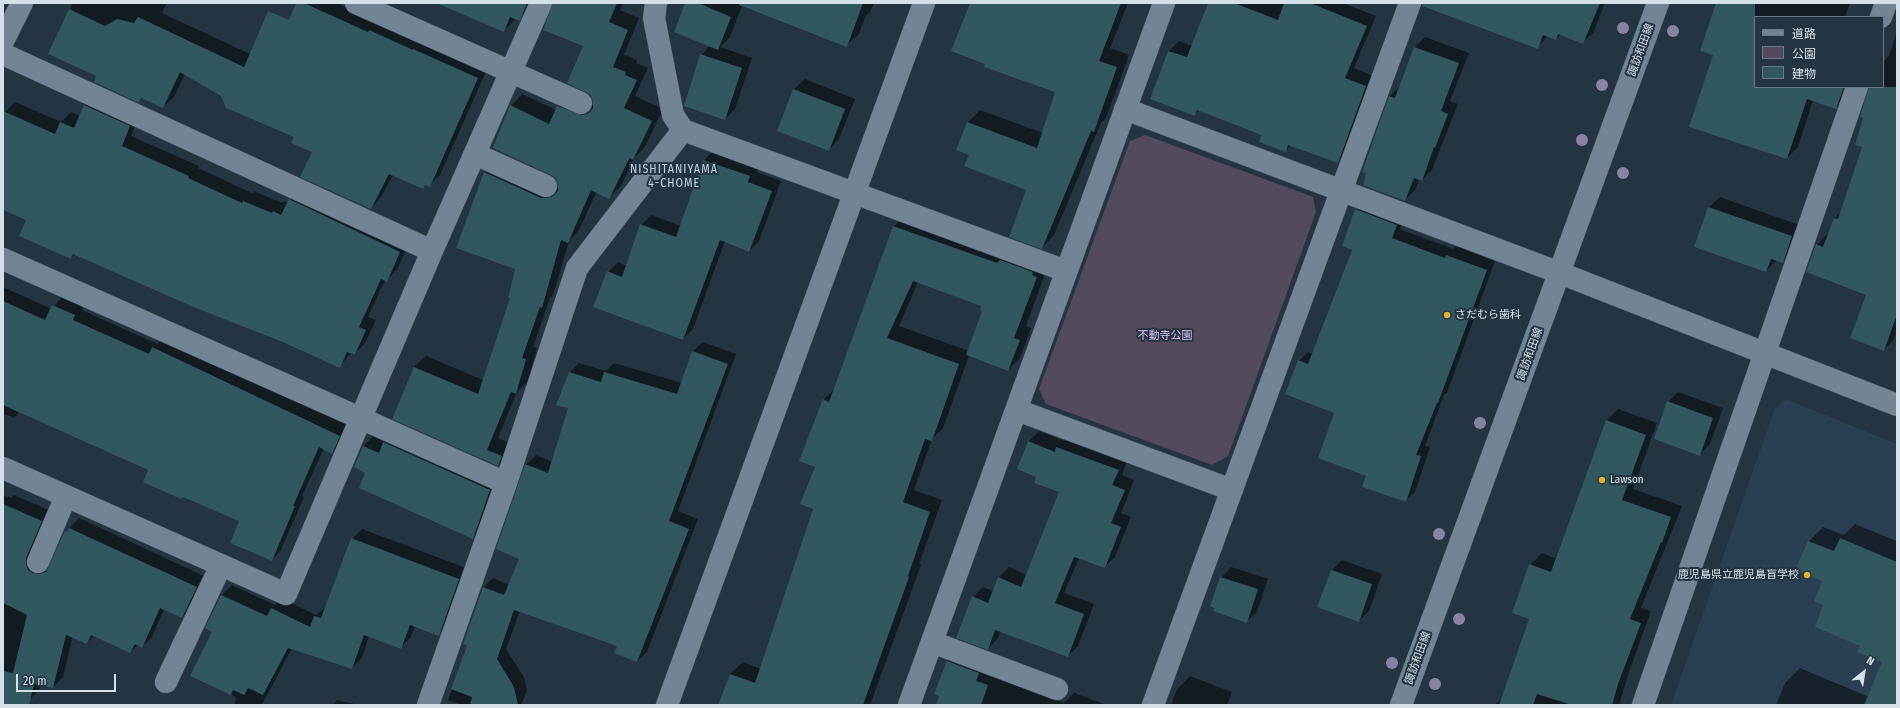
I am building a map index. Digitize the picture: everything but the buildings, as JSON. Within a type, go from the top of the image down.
[{"type":"street","points":[[3,41],[22,3]]},
{"type":"street","points":[[356,3],[582,103]]},
{"type":"street","points":[[3,468],[286,594],[432,251],[541,3]]},
{"type":"street","points":[[656,3],[654,18],[673,115],[683,130],[1066,271]]},
{"type":"street","points":[[667,705],[924,3]]},
{"type":"street","points":[[909,705],[1164,3]]},
{"type":"street","points":[[1153,705],[1410,3]]},
{"type":"street","name":"諏訪和田線","points":[[1401,705],[1658,3]]},
{"type":"street","points":[[1881,16],[1886,3]]},
{"type":"street","points":[[3,54],[432,251]]},
{"type":"street","points":[[1643,705],[1857,88]]},
{"type":"street","points":[[1125,109],[1560,273],[1897,405]]},
{"type":"street","points":[[428,705],[506,483],[577,268],[683,130]]},
{"type":"street","points":[[475,154],[546,186]]},
{"type":"street","points":[[3,259],[506,483]]},
{"type":"street","points":[[1017,410],[1232,490]]},
{"type":"street","points":[[38,562],[66,496]]},
{"type":"street","points":[[166,682],[221,565]]},
{"type":"street","points":[[932,642],[1057,689]]},
{"type":"shaded area","name":"鹿児島県立鹿児島盲学校","points":[[1786,399],[1897,444],[1897,705],[1671,705],[1775,408]]},
{"type":"green space","name":"不動寺公園","points":[[1145,135],[1313,197],[1316,212],[1228,456],[1212,465],[1046,404],[1039,389],[1130,141]]},
{"type":"place","name":"さだむら歯科","points":[[1447,315]]},
{"type":"place","name":"Lawson","points":[[1602,480]]},
{"type":"place","name":"鹿児島県立鹿児島盲学校","points":[[1807,575]]},
{"type":"district","name":"NISHITANIYAMA 4-CHOME","points":[[674,177]]}]
